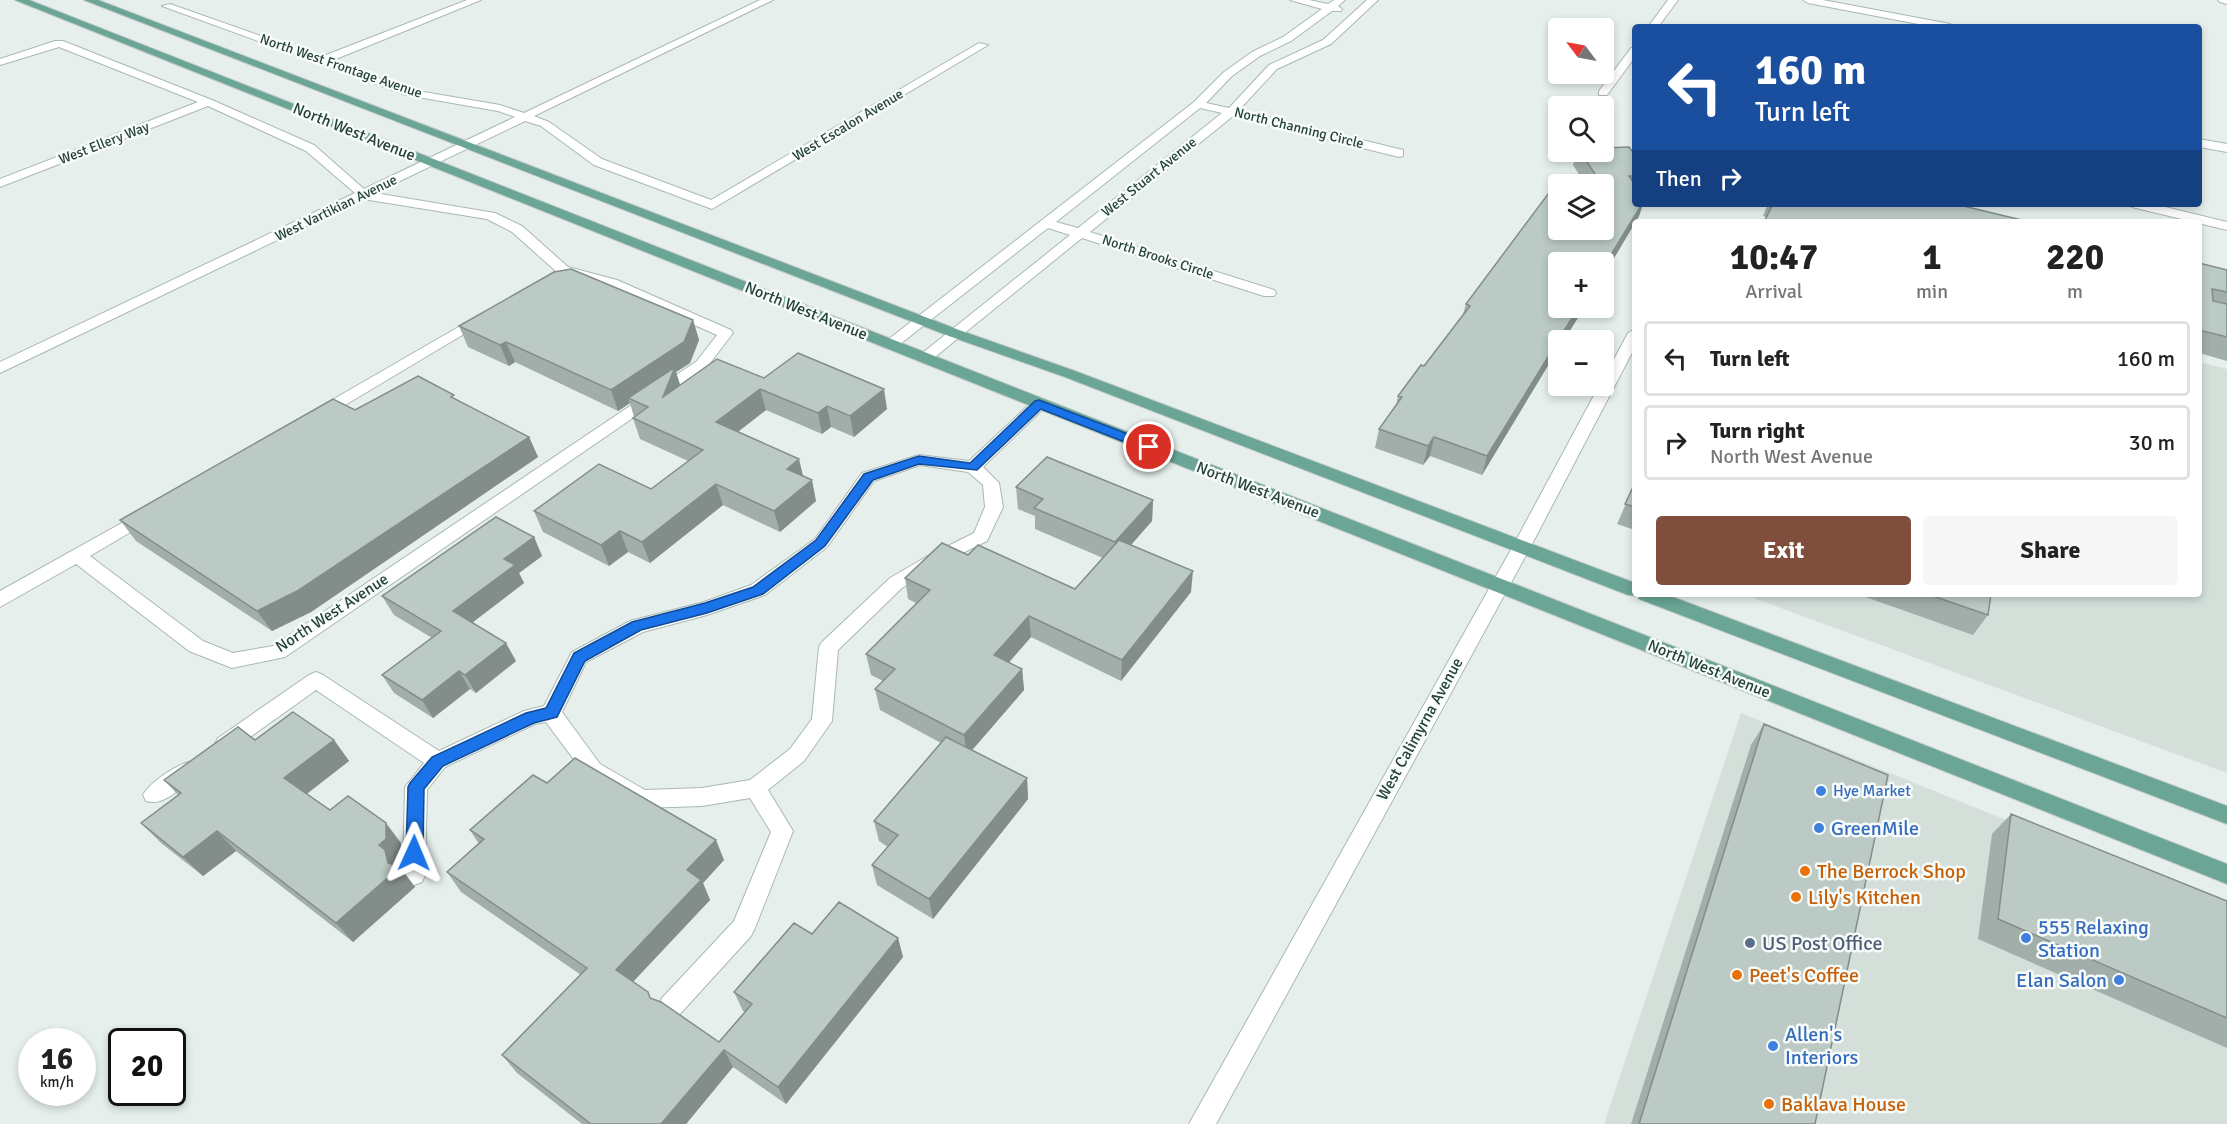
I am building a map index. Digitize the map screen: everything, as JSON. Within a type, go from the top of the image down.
[{"type":"main road","name":"North West Avenue","points":[[20,0],[2227,874]]},
{"type":"main road","name":"North West Avenue","points":[[89,0],[954,333],[1070,374],[1632,589]]},
{"type":"main road","points":[[1654,597],[2227,815]]},
{"type":"street","name":"North West Frontage Avenue","points":[[184,0],[167,6],[410,93],[500,108],[545,124],[598,162],[712,205]]},
{"type":"street","points":[[321,61],[476,0]]},
{"type":"street","name":"West Vartikian Avenue","points":[[0,368],[768,0]]},
{"type":"street","points":[[1295,0],[1335,4],[1357,14]]},
{"type":"street","name":"West Stuart Avenue","points":[[925,358],[1232,111],[1274,67],[1326,42],[1373,0]]},
{"type":"street","points":[[1655,24],[1673,0]]},
{"type":"street","points":[[1808,0],[1934,24]]},
{"type":"street","name":"West Stuart Avenue","points":[[890,345],[1198,104],[1228,74],[1256,54],[1287,39],[1335,4]]},
{"type":"street","name":"North West Avenue","points":[[0,62],[59,43],[208,102],[310,148],[364,195],[490,216],[517,229],[557,273],[612,283],[726,333],[702,364],[278,652],[232,661],[196,646],[78,556]]},
{"type":"street","name":"West Escalon Avenue","points":[[712,205],[983,45]]},
{"type":"street","points":[[1603,93],[1632,54]]},
{"type":"street","name":"West Ellery Way","points":[[0,183],[208,102]]},
{"type":"street","name":"North Channing Circle","points":[[1198,104],[1399,153]]},
{"type":"street","points":[[2202,144],[2227,148]]},
{"type":"street","points":[[2149,207],[2198,219]]},
{"type":"street","points":[[2202,220],[2227,226]]},
{"type":"street","name":"North Brooks Circle","points":[[1047,223],[1269,293]]},
{"type":"street","points":[[305,422],[490,313]]},
{"type":"street","name":"West Calimyrna Avenue","points":[[1202,1124],[1501,585],[1632,339]]},
{"type":"street","points":[[973,467],[1039,404]]},
{"type":"street","points":[[919,460],[973,467],[991,483],[994,507],[981,537],[932,561],[896,583],[829,647],[822,721],[797,755],[755,788],[702,797],[642,799],[593,770],[551,713],[579,657],[637,626],[707,608],[758,590],[821,543],[868,477],[919,460]]},
{"type":"street","points":[[0,600],[160,507]]},
{"type":"street","points":[[154,795],[316,680],[438,761]]},
{"type":"street","points":[[414,875],[416,787],[438,761],[531,717],[551,713]]},
{"type":"street","points":[[671,1006],[743,928],[782,831],[755,788]]},
{"type":"shaded area","points":[[2202,363],[2227,369],[2227,773],[1754,598],[2202,597]]},
{"type":"shaded area","points":[[1741,713],[2227,909],[2227,1124],[1604,1124]]},
{"type":"building","points":[[1629,147],[1632,151],[1632,176],[1629,176],[1632,180],[1632,207],[1640,207],[1613,252],[1548,252],[1548,318],[1572,318],[1564,330],[1548,330],[1548,357],[1487,456],[1434,437],[1428,446],[1379,429],[1402,397],[1398,396],[1470,306],[1466,304],[1548,194],[1548,240],[1614,240],[1614,174],[1595,174],[1587,162],[1614,162],[1614,148]]},
{"type":"building","points":[[1772,207],[1968,207],[2018,219],[1766,219]]},
{"type":"building","points":[[2202,264],[2227,270],[2227,292],[2212,289],[2213,301],[2227,304],[2227,337],[2202,331]]},
{"type":"building","points":[[571,269],[693,320],[684,342],[611,390],[506,342],[500,345],[459,326],[554,272]]},
{"type":"building","points":[[798,353],[884,389],[850,416],[827,406],[818,413],[760,389],[716,422],[799,459],[787,469],[812,480],[774,511],[716,484],[642,542],[620,531],[601,545],[534,511],[599,464],[651,489],[703,450],[633,418],[648,407],[628,398],[675,367],[663,397],[717,359],[764,378]]},
{"type":"building","points":[[418,376],[454,395],[451,397],[529,437],[297,591],[257,611],[120,520],[333,399],[355,410]]},
{"type":"building","points":[[1047,457],[1153,500],[1115,542],[1034,508],[1043,499],[1016,487]]},
{"type":"building","points":[[1632,489],[1632,506],[1625,504]]},
{"type":"building","points":[[496,517],[534,537],[504,559],[515,565],[453,611],[506,643],[465,675],[459,671],[422,700],[382,675],[441,631],[382,596]]},
{"type":"building","points":[[1119,540],[1193,571],[1122,660],[1029,616],[994,655],[1022,669],[964,735],[875,689],[895,669],[866,654],[930,590],[905,578],[942,543],[968,555],[978,545],[1075,589]]},
{"type":"building","points":[[1936,597],[1991,597],[1988,615]]},
{"type":"building","points":[[293,712],[334,740],[284,778],[330,810],[348,796],[386,823],[386,839],[379,845],[385,850],[388,863],[400,867],[336,923],[217,831],[183,857],[141,823],[181,793],[164,780],[238,727],[255,740]]},
{"type":"building","points":[[1764,724],[1888,775],[1815,1124],[1639,1124]]},
{"type":"building","points":[[946,737],[1027,778],[929,899],[872,865],[898,835],[874,821]]},
{"type":"building","points":[[575,758],[716,840],[687,870],[701,880],[616,970],[648,992],[650,998],[661,1002],[719,1042],[752,1004],[734,992],[794,923],[812,934],[839,902],[898,938],[778,1087],[724,1050],[661,1124],[591,1124],[502,1055],[587,968],[447,872],[484,839],[470,830],[533,775],[547,783]]},
{"type":"building","points":[[2011,814],[2227,901],[2227,1018],[1998,919]]},
{"type":"place","name":"Hye Market","points":[[1821,791]]},
{"type":"place","name":"GreenMile","points":[[1819,828]]},
{"type":"place","name":"The Berrock Shop","points":[[1805,871]]},
{"type":"place","name":"Lily's Kitchen","points":[[1796,897]]},
{"type":"place","name":"555 Relaxing Station","points":[[2026,938]]},
{"type":"place","name":"US Post Office","points":[[1750,943]]},
{"type":"place","name":"Peet's Coffee","points":[[1737,975]]},
{"type":"place","name":"Elan Salon","points":[[2119,980]]},
{"type":"place","name":"Allen's Interiors","points":[[1773,1046]]},
{"type":"place","name":"Baklava House","points":[[1769,1104]]},
{"type":"route","points":[[414,853],[416,787],[438,761],[531,717],[551,713],[579,657],[637,626],[707,608],[758,590],[821,543],[868,477],[919,460],[973,467],[1039,404],[1149,447]]}]
